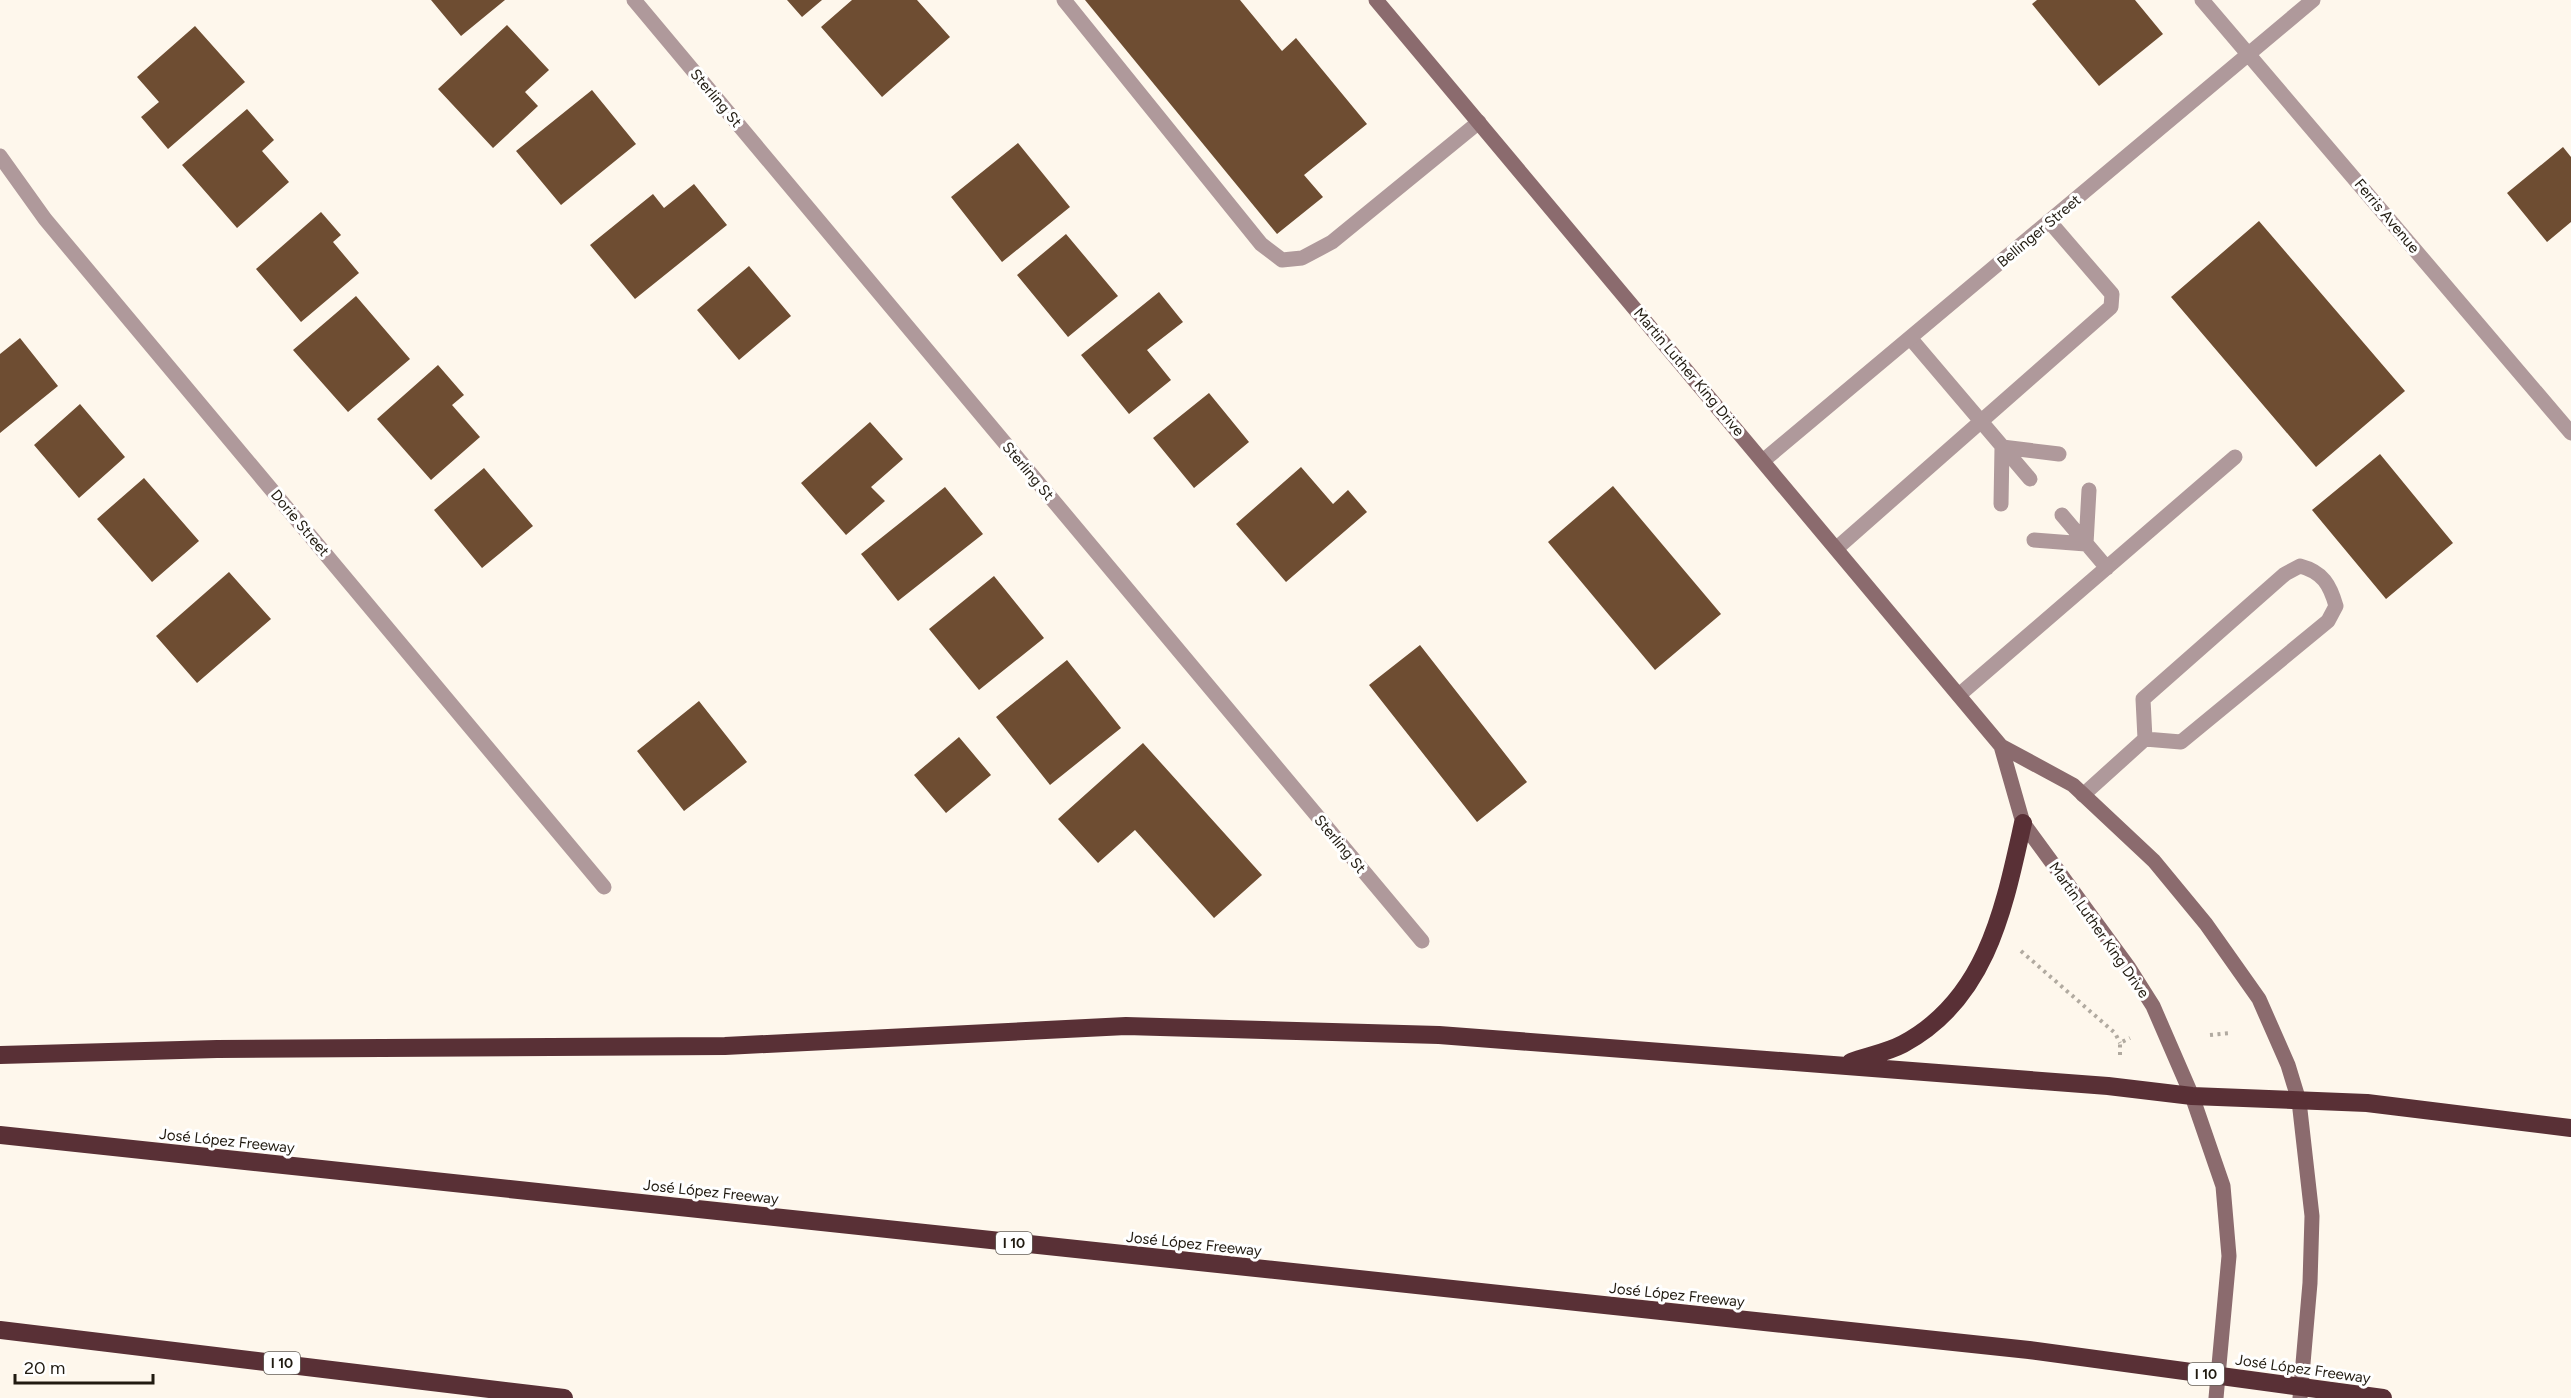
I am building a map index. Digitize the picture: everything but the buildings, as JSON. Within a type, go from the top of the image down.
[{"type":"highway","points":[[1843,1064],[1902,1044],[1945,1014],[1974,976],[1994,937],[2023,823]]},
{"type":"highway","points":[[0,1055],[217,1049],[725,1046],[1126,1026],[1438,1035],[1843,1064],[2097,1085],[2192,1096],[2367,1103],[2571,1128]]},
{"type":"highway","name":"José López Freeway","points":[[0,1135],[2029,1350],[2383,1398]]},
{"type":"highway","name":"I 10","points":[[0,1330],[564,1398]]},
{"type":"main road","name":"Martin Luther King Drive","points":[[1376,0],[1764,460],[2001,746],[2073,785],[2154,861],[2206,924],[2259,999],[2288,1065],[2299,1101],[2312,1216],[2311,1275],[2300,1398]]},
{"type":"main road","name":"Martin Luther King Drive","points":[[2001,746],[2023,823],[2129,968],[2153,1006],[2192,1096],[2223,1185],[2229,1256],[2216,1398]]},
{"type":"street","name":"Sterling St","points":[[634,0],[1422,941]]},
{"type":"street","points":[[1064,0],[1261,244],[1282,260],[1302,258],[1332,242],[1479,122]]},
{"type":"street","name":"Ferris Avenue","points":[[2202,0],[2571,433]]},
{"type":"street","name":"Bellinger Street","points":[[1764,460],[2313,0]]},
{"type":"street","name":"Dorie Street","points":[[0,156],[45,219],[604,887]]},
{"type":"street","points":[[1837,548],[2111,306],[2112,294],[2049,221]]},
{"type":"street","points":[[1911,339],[1980,423],[2030,478]]},
{"type":"street","points":[[2002,447],[2059,454]]},
{"type":"street","points":[[2001,504],[2002,447]]},
{"type":"street","points":[[1959,695],[2235,457]]},
{"type":"street","points":[[2086,544],[2089,490]]},
{"type":"street","points":[[2062,515],[2107,567]]},
{"type":"street","points":[[2034,540],[2086,544]]},
{"type":"street","points":[[2083,795],[2145,739],[2181,742],[2328,621],[2336,606],[2331,588],[2315,570],[2300,566],[2285,574],[2142,699],[2145,739]]},
{"type":"path","points":[[2018,949],[2115,1033],[2120,1043],[2120,1062]]},
{"type":"path","points":[[2210,1035],[2231,1033]]},
{"type":"path","points":[[2120,1043],[2130,1038]]}]
